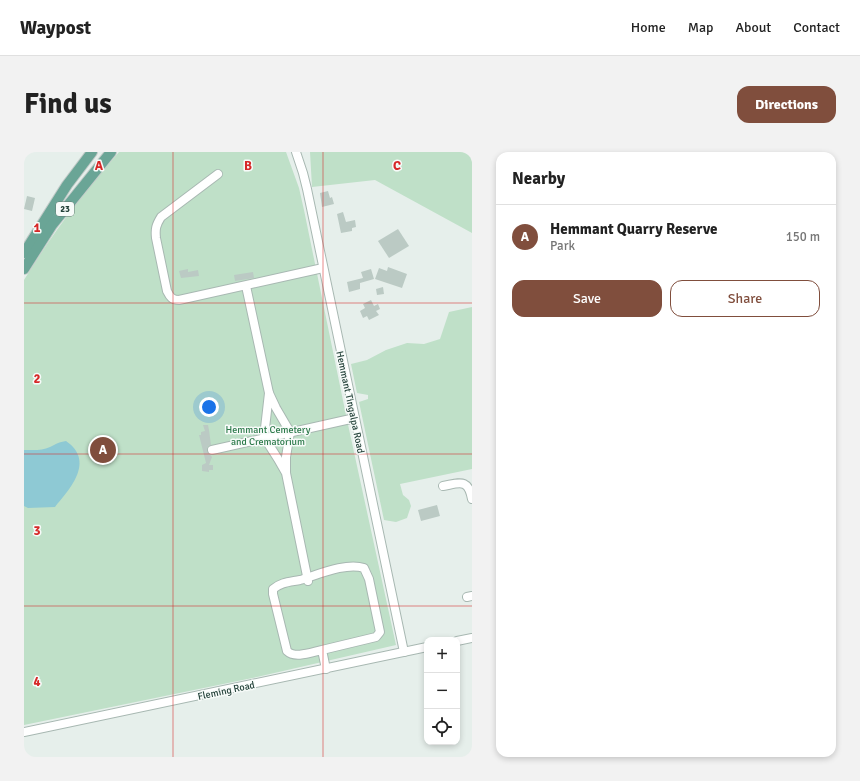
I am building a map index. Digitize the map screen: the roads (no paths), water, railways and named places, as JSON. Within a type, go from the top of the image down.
[{"type":"main road","name":"23","points":[[24,253],[67,185],[92,152]]},
{"type":"main road","name":"23","points":[[24,269],[52,225],[111,152]]},
{"type":"street","name":"Hemmant Tingalpa Road","points":[[296,152],[303,173],[404,652]]},
{"type":"street","points":[[218,174],[161,218],[156,224],[156,238],[167,291],[170,297],[174,300],[179,300],[323,268]]},
{"type":"street","points":[[246,286],[272,409],[290,432]]},
{"type":"street","points":[[264,437],[272,409]]},
{"type":"street","points":[[212,450],[264,437],[355,418]]},
{"type":"street","points":[[282,458],[290,432]]},
{"type":"street","points":[[264,437],[282,458],[308,579]]},
{"type":"street","points":[[443,486],[462,483],[467,485],[470,489],[472,499]]},
{"type":"street","points":[[359,566],[364,568],[369,579],[380,632],[378,636],[322,650],[295,655],[290,654],[287,651],[273,589],[277,586],[308,579],[344,568],[359,566]]},
{"type":"street","points":[[460,640],[472,638]]},
{"type":"street","name":"Fleming Road","points":[[24,732],[424,648]]},
{"type":"street","points":[[322,650],[326,669]]},
{"type":"water","points":[[66,441],[75,449],[79,457],[77,474],[68,491],[55,507],[28,508],[24,506],[24,450],[44,449]]},
{"type":"place","name":"Hemmant Quarry Reserve","points":[[103,450]]},
{"type":"park label","name":"Hemmant Cemetery and Crematorium","points":[[268,434]]}]
